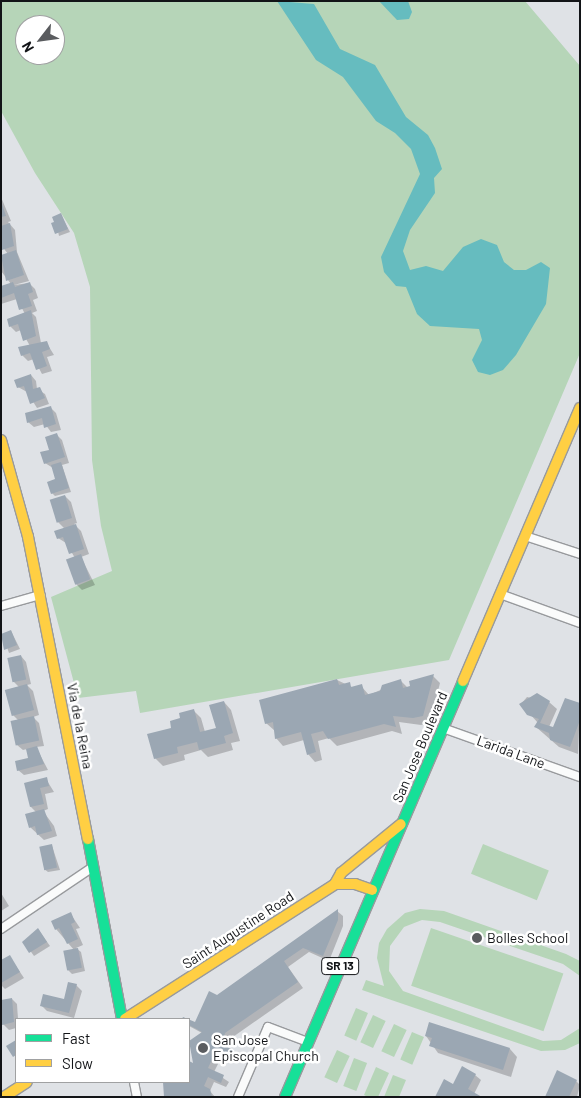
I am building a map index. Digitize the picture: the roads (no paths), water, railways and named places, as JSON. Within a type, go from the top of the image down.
[{"type":"main road","name":"San Jose Boulevard","points":[[285,1097],[525,536],[576,427],[580,408]]},
{"type":"main road","name":"Via de la Reina","points":[[1,440],[40,595],[124,1018]]},
{"type":"main road","name":"Saint Augustine Road","points":[[126,1018],[335,884],[341,873],[402,823]]},
{"type":"main road","points":[[335,884],[356,884],[372,890]]},
{"type":"main road","points":[[4,1097],[25,1083]]},
{"type":"street","points":[[525,536],[580,554]]},
{"type":"street","points":[[500,594],[580,622]]},
{"type":"street","points":[[1,606],[40,595]]},
{"type":"street","name":"Larida Lane","points":[[443,728],[580,777]]},
{"type":"street","points":[[1,929],[94,867]]},
{"type":"street","points":[[238,1097],[268,1027],[308,1042]]},
{"type":"street","points":[[134,1083],[137,1097]]},
{"type":"water","points":[[277,1],[314,4],[340,49],[375,65],[406,117],[428,135],[435,148],[442,169],[434,178],[435,193],[410,230],[403,251],[410,270],[426,266],[443,271],[463,247],[481,239],[497,245],[504,262],[514,270],[526,270],[541,262],[550,268],[546,304],[516,355],[503,370],[490,375],[478,372],[472,360],[482,340],[479,329],[430,326],[417,314],[406,287],[396,286],[384,272],[381,257],[420,174],[411,149],[395,133],[376,121],[343,77],[316,60]]},
{"type":"water","points":[[379,1],[408,1],[412,12],[409,19],[397,20]]},
{"type":"place","name":"Bolles School","points":[[477,938]]},
{"type":"place","name":"San Jose Episcopal Church","points":[[203,1048]]}]
